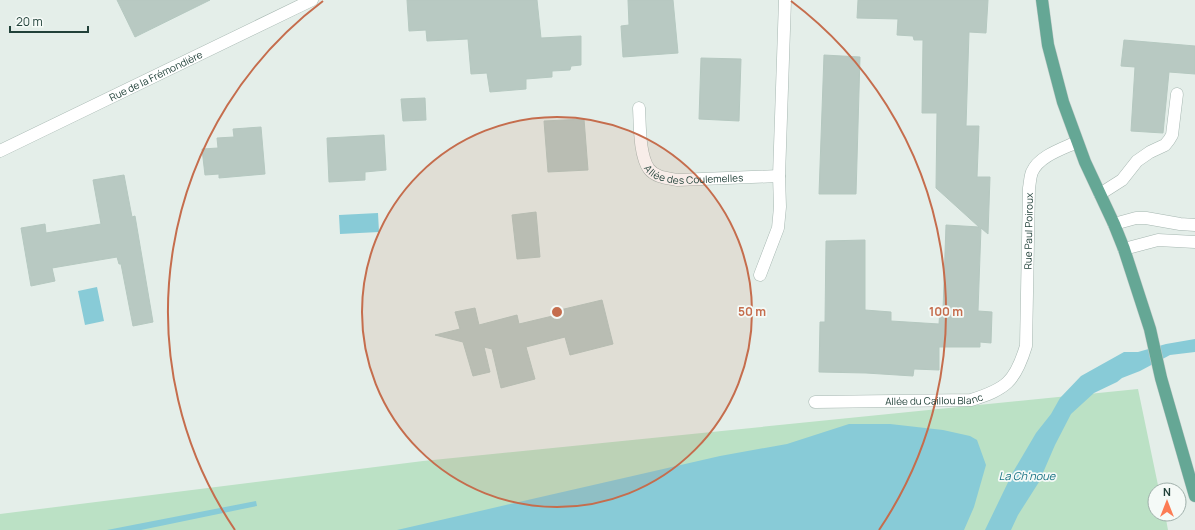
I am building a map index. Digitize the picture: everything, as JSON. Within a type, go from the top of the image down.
[{"type":"main road","points":[[1042,0],[1049,51],[1063,102],[1077,142],[1124,249],[1150,329],[1161,378],[1195,496]]},
{"type":"street","name":"Rue de la Frémondière","points":[[0,151],[312,0]]},
{"type":"street","points":[[760,275],[778,228],[780,207],[779,176],[785,0]]},
{"type":"street","points":[[1100,194],[1122,180],[1137,161],[1169,140],[1172,136],[1177,94]]},
{"type":"street","name":"Allée des Coulemelles","points":[[639,108],[643,156],[649,169],[660,177],[677,180],[779,176]]},
{"type":"street","name":"Rue Paul Poiroux","points":[[1026,346],[1029,188],[1032,173],[1038,163],[1077,142]]},
{"type":"street","points":[[1114,224],[1136,218],[1146,218],[1195,225]]},
{"type":"street","points":[[1124,249],[1158,240],[1195,242]]},
{"type":"street","name":"Allée du Caillou Blanc","points":[[815,402],[970,400],[989,395],[1004,386],[1014,376],[1021,363],[1026,346]]},
{"type":"green space","points":[[1138,389],[1157,482],[1147,482],[1147,522],[1166,522],[1168,530],[0,530],[0,514],[423,461]]},
{"type":"water","points":[[378,213],[379,232],[340,234],[339,215]]},
{"type":"water","points":[[97,287],[104,321],[85,325],[78,291]]},
{"type":"water","name":"La Ch'noue","points":[[1195,339],[1195,352],[1170,355],[1094,393],[1071,414],[1055,445],[1039,482],[1018,515],[1011,530],[985,530],[1013,472],[1036,433],[1051,414],[1060,398],[1081,376],[1124,352],[1138,352],[1166,344]]},
{"type":"water","points":[[849,424],[890,424],[943,430],[970,436],[977,440],[986,465],[974,507],[964,530],[397,530],[720,456],[787,444]]},
{"type":"water","points":[[256,501],[257,506],[141,530],[107,530]]},
{"type":"building","points":[[117,0],[210,0],[135,37]]},
{"type":"building","points":[[407,0],[537,0],[541,38],[581,36],[581,65],[571,66],[570,70],[552,71],[552,77],[526,79],[526,89],[490,92],[487,73],[471,74],[468,39],[427,41],[426,30],[409,31]]},
{"type":"building","points":[[628,0],[673,0],[678,53],[623,57],[621,26],[629,25]]},
{"type":"building","points":[[858,0],[988,0],[986,33],[969,32],[966,126],[979,126],[977,177],[990,177],[988,234],[981,228],[978,311],[992,312],[991,343],[980,342],[980,347],[939,347],[939,370],[914,369],[913,376],[819,372],[820,322],[825,322],[826,241],[865,240],[865,310],[891,312],[891,321],[939,324],[940,309],[943,310],[946,225],[979,227],[936,188],[937,113],[922,113],[923,40],[914,40],[913,36],[897,35],[898,19],[857,18]]},
{"type":"building","points":[[1124,40],[1195,46],[1195,74],[1169,72],[1163,133],[1131,131],[1135,67],[1121,66]]},
{"type":"building","points":[[824,55],[860,57],[856,194],[819,194]]},
{"type":"building","points":[[701,58],[741,59],[739,121],[699,119]]},
{"type":"building","points":[[425,98],[426,120],[403,121],[401,99]]},
{"type":"building","points":[[584,119],[588,170],[548,172],[544,121]]},
{"type":"building","points":[[261,127],[265,174],[219,178],[219,174],[205,175],[202,149],[218,148],[217,138],[234,137],[233,129]]},
{"type":"building","points":[[384,135],[386,170],[365,172],[365,180],[329,182],[327,138]]},
{"type":"building","points":[[124,175],[132,217],[135,216],[153,322],[133,326],[121,264],[119,264],[117,257],[52,268],[55,281],[31,286],[21,228],[45,224],[46,233],[101,224],[93,180]]},
{"type":"building","points":[[536,212],[540,257],[517,259],[512,215]]},
{"type":"building","points":[[602,300],[613,344],[570,355],[565,337],[526,347],[535,379],[501,388],[492,349],[484,347],[490,372],[473,376],[463,342],[435,335],[460,329],[455,312],[475,308],[479,325],[517,315],[519,324],[561,314],[560,310]]}]
